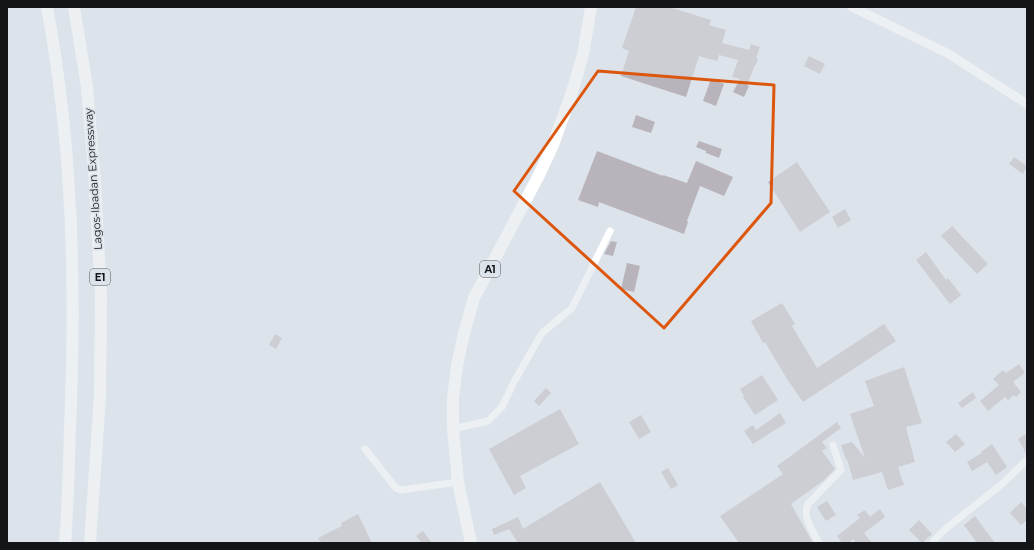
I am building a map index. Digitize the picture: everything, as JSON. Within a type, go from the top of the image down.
[{"type":"highway","name":"E1","points":[[46,7],[55,50],[68,174],[74,281],[72,389],[65,543]]},
{"type":"highway","name":"Lagos-Ibadan Expressway","points":[[74,7],[87,94],[95,183],[101,298],[100,396],[90,543]]},
{"type":"highway","name":"A1","points":[[471,543],[458,482],[453,429],[453,398],[457,366],[464,333],[474,298],[539,175],[553,145],[572,92],[583,55],[591,7]]},
{"type":"main road","points":[[852,7],[947,53],[1027,104]]},
{"type":"street","points":[[453,429],[488,421],[502,406],[542,333],[572,308],[610,231]]},
{"type":"street","points":[[820,543],[809,524],[806,516],[806,510],[808,504],[841,469],[833,445]]},
{"type":"street","points":[[365,449],[396,488],[401,490],[458,482]]},
{"type":"street","points":[[932,543],[944,530],[1002,484],[1027,460]]},
{"type":"highlighted area","points":[[598,71],[774,85],[771,203],[664,328],[514,191]]},
{"type":"building","points":[[636,7],[669,7],[711,20],[709,25],[726,30],[722,43],[749,50],[751,44],[760,47],[756,58],[758,59],[747,85],[749,86],[744,97],[733,92],[740,79],[732,77],[738,60],[719,55],[717,61],[699,56],[686,97],[621,76],[629,51],[622,48]]},
{"type":"building","points":[[809,56],[825,64],[820,74],[804,66]]},
{"type":"building","points":[[711,79],[724,84],[716,106],[703,101]]},
{"type":"building","points":[[636,115],[655,122],[651,133],[632,127]]},
{"type":"building","points":[[699,141],[722,149],[719,158],[696,147]]},
{"type":"building","points":[[597,151],[663,176],[687,183],[696,161],[733,177],[724,196],[700,186],[687,221],[684,234],[599,202],[598,207],[578,200]]},
{"type":"building","points":[[1014,157],[1027,166],[1023,174],[1009,164]]},
{"type":"building","points":[[797,162],[830,212],[800,232],[768,182]]},
{"type":"building","points":[[845,209],[851,220],[838,228],[832,217]]},
{"type":"building","points":[[952,226],[988,264],[977,274],[941,236]]},
{"type":"building","points":[[611,241],[617,242],[613,256],[604,254]]},
{"type":"building","points":[[926,252],[946,280],[948,278],[961,295],[950,304],[916,260]]},
{"type":"building","points":[[627,263],[640,266],[634,292],[621,289]]},
{"type":"building","points":[[782,303],[795,324],[792,326],[817,368],[884,324],[896,341],[803,402],[787,379],[765,342],[763,343],[751,321]]},
{"type":"building","points":[[275,334],[282,338],[276,349],[269,345]]},
{"type":"building","points":[[1019,364],[1025,373],[1013,382],[1021,392],[1016,397],[1014,395],[1008,400],[1005,397],[988,411],[980,401],[999,385],[993,379],[1003,370],[1006,373]]},
{"type":"building","points":[[904,367],[922,423],[906,427],[915,462],[898,467],[904,485],[888,490],[882,472],[853,480],[841,445],[852,442],[865,458],[850,414],[874,406],[865,381]]},
{"type":"building","points":[[762,375],[778,400],[755,415],[743,397],[744,396],[740,389]]},
{"type":"building","points":[[546,388],[551,393],[539,406],[534,401]]},
{"type":"building","points":[[973,392],[976,398],[962,408],[958,403]]},
{"type":"building","points":[[560,409],[579,444],[520,476],[526,488],[514,495],[489,449]]},
{"type":"building","points":[[780,413],[786,423],[753,444],[744,431],[753,425],[756,430]]},
{"type":"building","points":[[641,415],[651,432],[639,439],[629,422]]},
{"type":"building","points":[[837,422],[841,428],[822,442],[827,448],[822,451],[835,469],[823,481],[791,504],[813,543],[739,543],[720,516],[783,474],[777,466]]},
{"type":"building","points":[[1027,433],[1027,455],[1018,439]]},
{"type":"building","points":[[956,434],[965,444],[955,452],[946,442]]},
{"type":"building","points":[[992,444],[1007,467],[996,475],[987,462],[972,471],[967,462],[982,453],[981,452]]},
{"type":"building","points":[[668,468],[678,485],[671,489],[661,472]]},
{"type":"building","points":[[600,482],[636,543],[518,543],[509,529],[494,535],[492,529],[518,517],[523,529]]},
{"type":"building","points":[[827,501],[836,515],[826,521],[817,507]]},
{"type":"building","points":[[1021,502],[1027,509],[1027,520],[1021,525],[1010,513]]},
{"type":"building","points":[[880,509],[885,517],[864,533],[872,543],[856,543],[853,539],[849,543],[842,543],[837,536],[860,518],[857,515],[865,510],[870,517]]},
{"type":"building","points":[[358,514],[372,543],[321,543],[318,538],[342,526],[341,523]]},
{"type":"building","points":[[975,516],[995,543],[977,543],[964,525]]},
{"type":"building","points":[[919,520],[932,534],[922,543],[909,530]]},
{"type":"building","points":[[423,531],[432,543],[422,543],[416,536]]}]
